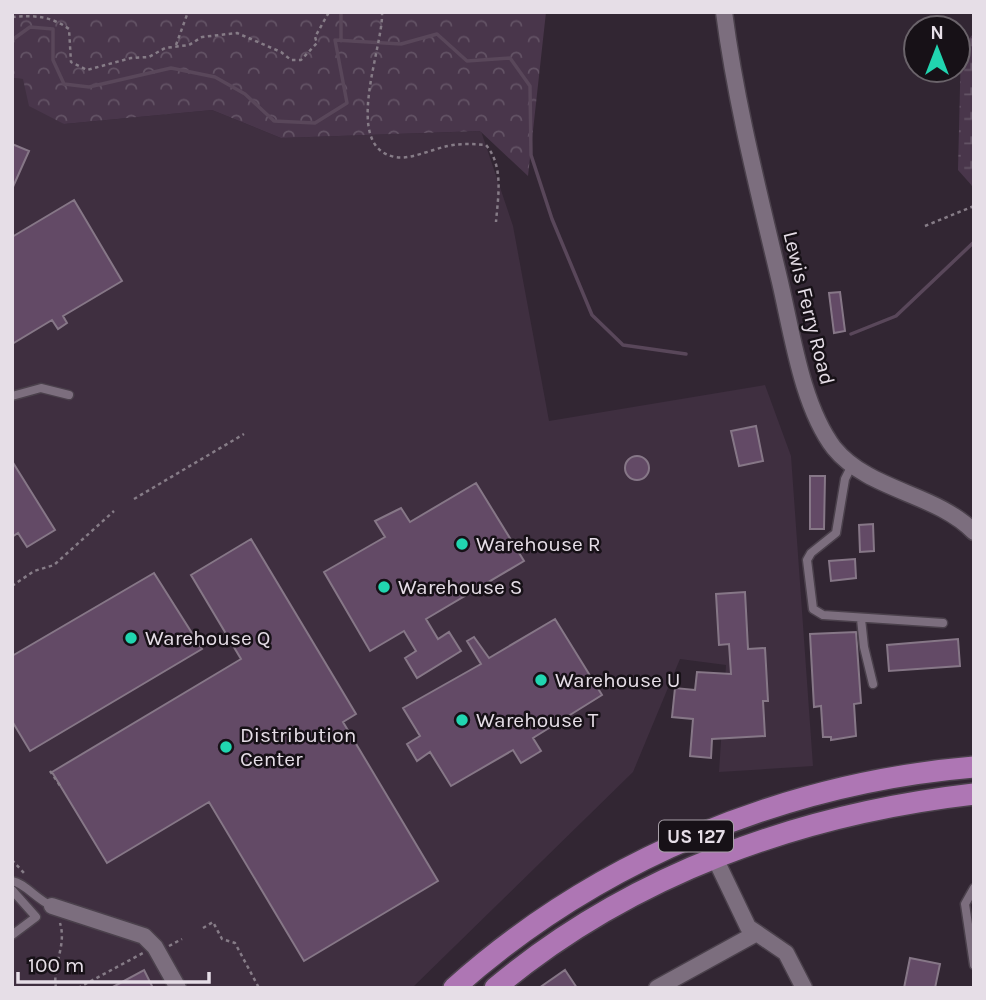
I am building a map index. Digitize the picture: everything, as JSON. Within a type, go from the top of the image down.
[{"type":"highway","name":"US 127","points":[[454,988],[517,938],[582,894],[703,833],[762,810],[845,786],[974,767]]},
{"type":"highway","name":"US 127","points":[[495,988],[555,943],[612,908],[715,857],[768,837],[836,817],[974,794]]},
{"type":"street","name":"Lewis Ferry Road","points":[[724,12],[735,89],[798,359],[815,416],[835,449],[866,474],[958,516],[974,532]]},
{"type":"street","points":[[703,833],[733,900],[755,934],[778,945],[786,953],[804,988]]},
{"type":"street","points":[[52,906],[144,936],[161,947],[178,988]]},
{"type":"street","points":[[666,986],[755,934]]},
{"type":"lane","points":[[12,396],[41,388],[69,395]]},
{"type":"lane","points":[[853,463],[845,479],[836,533],[811,553],[807,560],[810,601],[818,614],[943,623]]},
{"type":"lane","points":[[861,619],[873,684]]},
{"type":"lane","points":[[12,881],[19,882],[39,901],[52,906]]},
{"type":"lane","points":[[974,888],[965,904],[974,965]]},
{"type":"lane","points":[[12,890],[36,917],[12,935]]},
{"type":"path","points":[[14,17],[18,12]]},
{"type":"path","points":[[176,45],[188,12]]},
{"type":"path","points":[[14,17],[41,16],[56,20],[69,29],[71,62],[79,68],[149,57],[176,45],[189,45],[202,37],[237,33],[281,52],[291,60],[301,60],[317,43],[315,37],[329,12]]},
{"type":"path","points":[[382,12],[379,50],[369,85],[366,120],[380,150],[394,157],[451,145],[486,145],[491,151],[500,181],[496,222]]},
{"type":"path","points":[[925,226],[974,206]]},
{"type":"path","points":[[134,499],[244,434]]},
{"type":"path","points":[[12,586],[34,571],[54,565],[114,511]]},
{"type":"path","points":[[50,771],[61,787]]},
{"type":"path","points":[[203,928],[213,922],[222,939],[235,943],[260,988]]},
{"type":"path","points":[[78,988],[182,939]]},
{"type":"shaded area","points":[[12,78],[23,79],[64,124],[212,110],[281,138],[481,131],[513,226],[549,421],[765,385],[791,456],[813,766],[719,772],[726,665],[680,659],[633,772],[412,988],[12,988]]},
{"type":"green space","points":[[12,12],[546,12],[528,176],[480,131],[281,138],[212,110],[64,124],[29,106],[23,79],[12,78]]},
{"type":"green space","points":[[974,33],[974,188],[958,170],[960,84],[972,84]]},
{"type":"building","points":[[12,144],[29,151],[12,189]]},
{"type":"building","points":[[74,200],[122,281],[63,316],[67,323],[58,329],[52,320],[12,344],[12,237]]},
{"type":"building","points":[[840,292],[845,331],[834,333],[829,293]]},
{"type":"building","points":[[756,426],[763,461],[739,466],[731,431]]},
{"type":"building","points":[[637,456],[646,459],[649,468],[646,477],[637,480],[628,477],[625,468],[628,459]]},
{"type":"building","points":[[12,461],[55,530],[27,547],[18,533],[12,537]]},
{"type":"building","points":[[810,476],[825,476],[824,529],[810,529]]},
{"type":"building","points":[[476,483],[524,561],[426,619],[438,639],[449,632],[461,651],[417,678],[405,658],[416,651],[404,631],[370,651],[324,572],[385,537],[375,521],[401,508],[410,522]]},
{"type":"building","points":[[873,524],[874,551],[860,552],[859,525]]},
{"type":"building","name":"Distribution Center","points":[[251,539],[356,714],[343,722],[438,881],[304,961],[209,802],[107,863],[52,772],[241,659],[191,575]]},
{"type":"building","points":[[855,559],[856,578],[831,581],[829,561]]},
{"type":"building","points":[[154,573],[202,649],[30,751],[12,721],[12,656]]},
{"type":"building","points":[[745,592],[748,649],[765,648],[768,701],[763,701],[765,736],[712,739],[711,758],[690,756],[693,719],[672,717],[675,688],[695,690],[697,672],[731,674],[729,644],[719,645],[716,594]]},
{"type":"building","points":[[555,619],[602,695],[533,738],[541,751],[521,763],[513,750],[451,786],[430,752],[417,761],[407,744],[420,736],[403,708],[481,664],[467,641],[474,637],[489,658]]},
{"type":"building","points":[[856,632],[861,703],[854,704],[856,736],[831,740],[831,737],[823,737],[821,706],[814,707],[810,634]]},
{"type":"building","points":[[958,639],[960,666],[889,671],[887,645]]},
{"type":"building","points":[[910,958],[940,964],[935,988],[904,988]]},
{"type":"building","points":[[144,970],[153,988],[111,988]]},
{"type":"building","points":[[565,970],[577,988],[539,988]]},
{"type":"waterway","points":[[341,12],[341,41]]},
{"type":"waterway","points":[[12,40],[30,27],[53,29],[53,60],[64,84],[89,87],[171,68],[215,77],[245,94],[274,121],[315,123],[347,103],[335,40],[401,44],[437,34],[467,61],[510,58],[530,86],[531,155],[552,219],[592,315],[623,345],[686,354]]},
{"type":"waterway","points":[[851,334],[896,316],[974,242]]},
{"type":"place","name":"Warehouse R","points":[[462,544]]},
{"type":"place","name":"Warehouse S","points":[[384,587]]},
{"type":"place","name":"Warehouse Q","points":[[131,638]]},
{"type":"place","name":"Warehouse U","points":[[541,680]]},
{"type":"place","name":"Warehouse T","points":[[462,720]]},
{"type":"place","name":"Distribution Center","points":[[226,747]]}]
